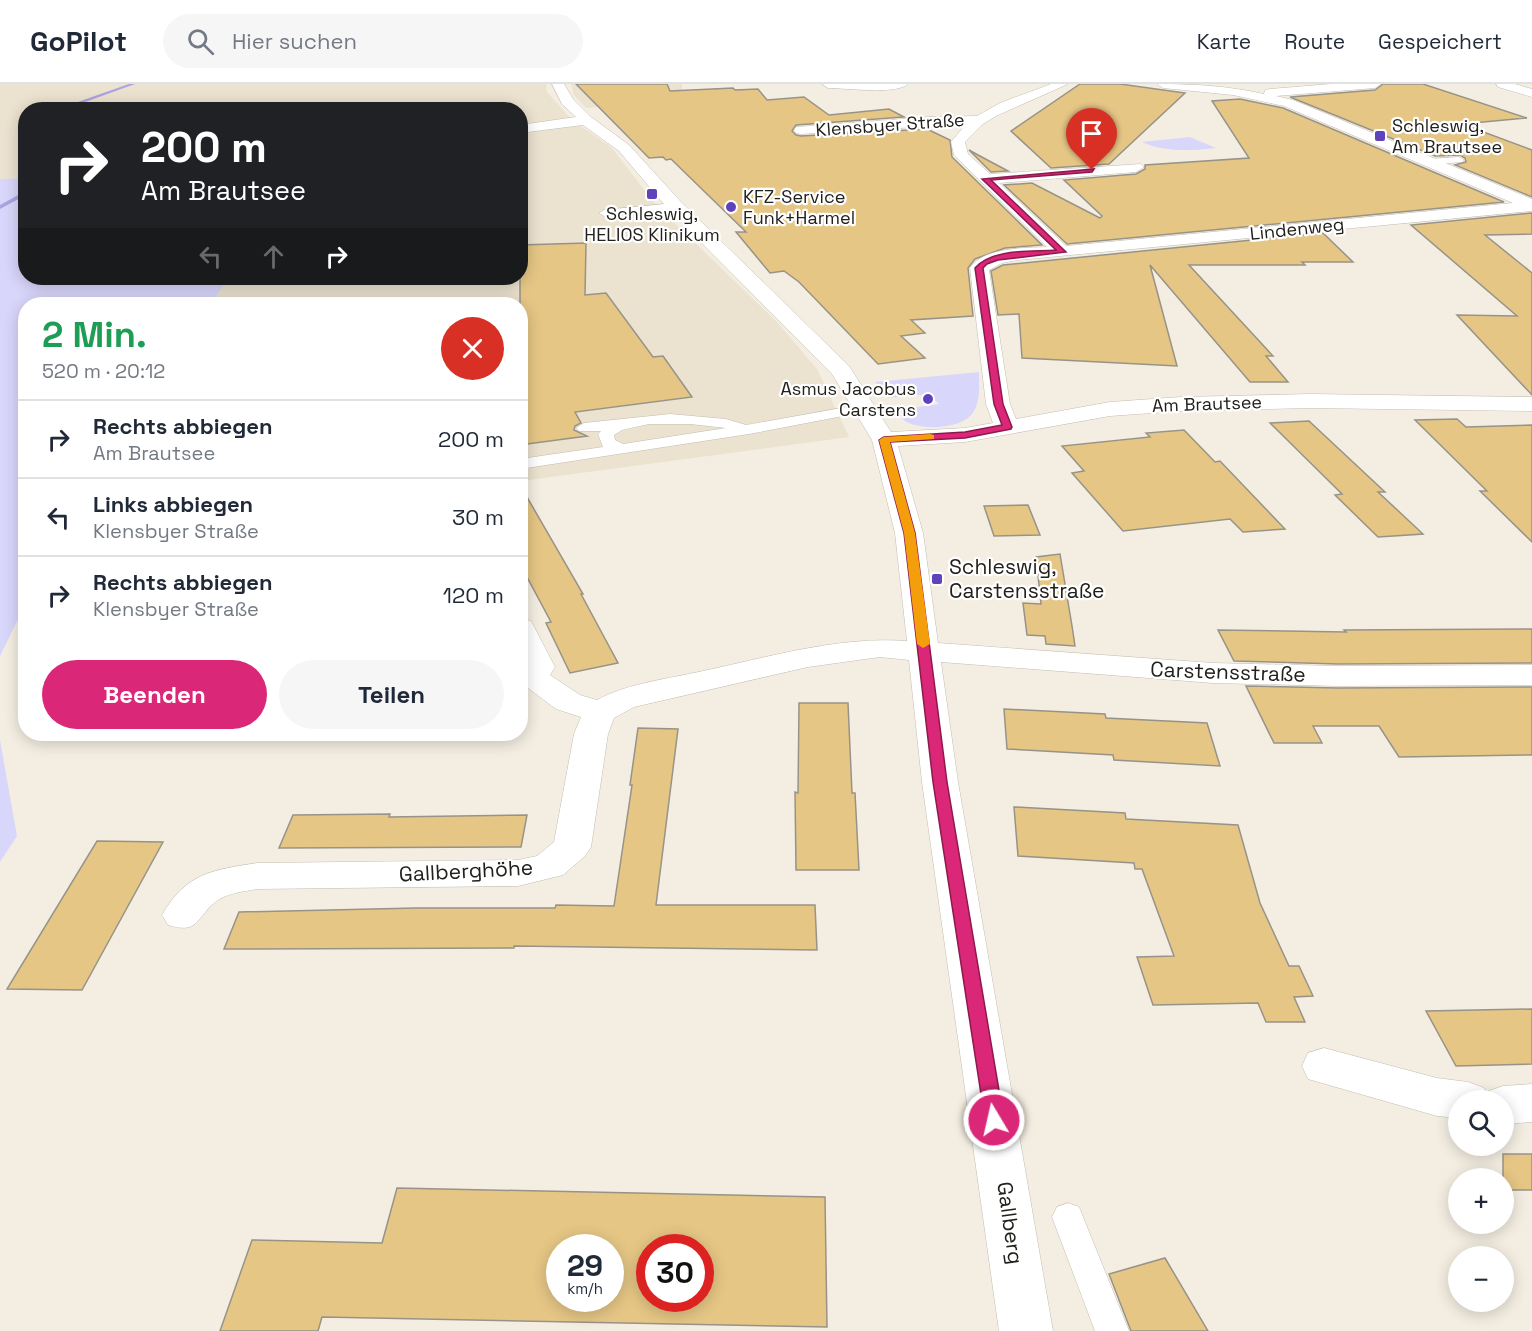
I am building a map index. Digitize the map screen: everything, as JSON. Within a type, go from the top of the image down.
[{"type":"street","name":"Gallberg","points":[[558,84],[567,101],[586,120],[624,148],[675,206],[841,371],[874,424],[909,533],[940,782],[1026,1331]]},
{"type":"street","points":[[828,84],[902,84]]},
{"type":"street","name":"Klensbyer Straße","points":[[1062,84],[978,120],[966,129],[958,142],[961,154],[1062,252]]},
{"type":"street","points":[[1163,84],[1258,95],[1288,103],[1532,206]]},
{"type":"street","points":[[1258,95],[1375,84]]},
{"type":"street","points":[[1502,84],[1532,93]]},
{"type":"street","points":[[528,128],[586,120]]},
{"type":"street","name":"Klensbyer Straße","points":[[801,130],[942,120],[978,120]]},
{"type":"street","points":[[985,179],[1136,167]]},
{"type":"street","name":"Lindenweg","points":[[1062,252],[1532,206]]},
{"type":"street","points":[[1008,427],[998,404],[979,268],[984,262],[996,258],[1062,252]]},
{"type":"street","name":"Am Brautsee","points":[[874,424],[965,435],[1110,409],[1181,404],[1310,401],[1532,404]]},
{"type":"street","points":[[528,645],[538,667],[528,678]]},
{"type":"street","points":[[528,680],[568,702],[600,712],[622,700],[808,658],[880,648],[925,653]]},
{"type":"street","name":"Carstensstraße","points":[[925,653],[1213,673],[1338,676],[1532,675]]},
{"type":"street","name":"Gallberghöhe","points":[[182,915],[200,892],[225,881],[257,876],[518,873],[549,866],[572,847],[591,734],[600,712]]},
{"type":"street","points":[[1324,1066],[1448,1098]]},
{"type":"street","points":[[1514,1104],[1532,1103]]},
{"type":"lane","points":[[1428,162],[1460,160]]},
{"type":"lane","points":[[604,213],[675,206]]},
{"type":"lane","points":[[584,428],[688,417],[717,420],[749,429]]},
{"type":"lane","points":[[621,449],[608,443],[606,434],[610,429],[623,424]]},
{"type":"lane","points":[[528,463],[749,429],[874,424]]},
{"type":"lane","points":[[528,455],[621,449]]},
{"type":"lane","points":[[1068,1218],[1112,1331]]},
{"type":"shaded area","points":[[0,84],[546,84],[547,92],[571,119],[612,148],[656,205],[776,321],[817,369],[849,437],[528,480],[528,297],[216,297],[223,285],[528,285],[528,102],[18,102],[18,178],[0,179]]},
{"type":"shaded area","points":[[571,84],[682,84],[682,90],[693,99],[586,108],[574,95]]},
{"type":"shaded area","points":[[1190,137],[1216,148],[1168,149],[1142,142]]},
{"type":"shaded area","points":[[18,178],[18,285],[223,285],[216,297],[18,297],[18,619],[0,656],[0,179]]},
{"type":"shaded area","points":[[979,372],[978,399],[972,414],[959,423],[940,427],[912,424],[904,420],[897,410],[939,404],[928,394],[889,398],[875,382]]},
{"type":"shaded area","points":[[0,740],[17,836],[0,862]]},
{"type":"building","points":[[576,84],[667,84],[670,91],[758,89],[767,100],[804,97],[829,115],[889,109],[904,117],[796,125],[792,131],[801,136],[927,129],[950,140],[952,157],[1042,245],[1005,248],[975,259],[968,268],[973,316],[911,320],[925,333],[901,336],[925,358],[878,364],[799,282],[784,271],[770,273],[736,232],[746,232],[671,159],[649,158]]},
{"type":"building","points":[[1080,84],[1120,84],[1185,93],[1109,164],[1051,168],[1011,131]]},
{"type":"building","points":[[1383,84],[1423,84],[1527,118],[1462,124],[1532,150],[1532,197],[1455,165],[1466,162],[1465,158],[1460,155],[1435,156],[1290,97],[1375,90]]},
{"type":"building","points":[[1240,99],[1283,108],[1504,202],[1067,244],[1004,185],[1032,183],[1100,218],[1102,216],[1064,180],[1136,174],[1145,169],[1145,165],[1249,158],[1212,101]]},
{"type":"building","points":[[969,150],[978,155],[1008,171],[991,172]]},
{"type":"building","points":[[1532,213],[1532,234],[1485,235],[1532,273],[1532,395],[1457,315],[1517,316],[1411,225]]},
{"type":"building","points":[[1323,233],[1353,262],[1302,262],[1305,265],[1189,265],[1273,356],[1266,356],[1288,382],[1250,382],[1150,265],[1177,366],[1022,358],[1019,314],[998,315],[991,271],[1003,265]]},
{"type":"building","points":[[586,243],[585,295],[606,293],[653,357],[663,356],[692,397],[575,412],[581,423],[575,426],[574,430],[587,436],[528,444],[528,297],[520,297],[520,285],[528,285],[528,245]]},
{"type":"building","points":[[1457,419],[1466,427],[1532,425],[1532,542],[1480,491],[1487,491],[1415,420]]},
{"type":"building","points":[[1309,421],[1385,492],[1378,492],[1423,534],[1378,537],[1335,495],[1342,494],[1270,423]]},
{"type":"building","points":[[1184,430],[1215,462],[1220,461],[1285,529],[1243,532],[1230,519],[1123,531],[1072,473],[1084,471],[1062,446],[1150,437],[1146,433]]},
{"type":"building","points":[[528,499],[583,594],[581,594],[618,663],[570,673],[546,623],[551,622],[528,579]]},
{"type":"building","points":[[1028,505],[1040,535],[994,536],[984,506]]},
{"type":"building","points":[[1060,554],[1075,646],[1046,644],[1045,636],[1027,635],[1023,603],[1041,604],[1036,557]]},
{"type":"building","points":[[1532,629],[1532,663],[1338,664],[1234,661],[1218,630],[1346,632],[1344,630]]},
{"type":"building","points":[[1246,686],[1532,687],[1532,755],[1399,757],[1379,726],[1313,726],[1322,743],[1274,743]]},
{"type":"building","points":[[799,703],[848,703],[852,793],[855,793],[859,870],[796,870],[795,792],[798,793]]},
{"type":"building","points":[[1004,709],[1105,714],[1106,718],[1207,723],[1220,766],[1114,760],[1113,755],[1007,749]]},
{"type":"building","points":[[638,728],[678,729],[656,905],[815,905],[817,950],[514,946],[514,948],[224,949],[239,912],[555,908],[556,905],[614,906]]},
{"type":"building","points":[[1014,807],[1125,813],[1126,819],[1238,825],[1260,903],[1289,966],[1299,966],[1313,996],[1294,997],[1305,1022],[1266,1022],[1258,1003],[1153,1005],[1137,957],[1174,956],[1142,869],[1135,869],[1134,863],[1018,856]]},
{"type":"building","points":[[390,814],[389,817],[527,815],[521,847],[279,848],[293,815]]},
{"type":"building","points":[[97,841],[163,842],[82,990],[7,989]]},
{"type":"building","points":[[1532,1009],[1532,1064],[1456,1066],[1426,1011]]},
{"type":"building","points":[[1532,1154],[1532,1190],[1514,1190],[1514,1168],[1503,1168],[1503,1156]]},
{"type":"building","points":[[397,1188],[825,1197],[827,1327],[322,1317],[318,1331],[220,1331],[252,1240],[382,1243]]},
{"type":"building","points":[[1165,1258],[1208,1331],[1131,1331],[1109,1274]]},
{"type":"waterway","points":[[80,102],[133,84]]},
{"type":"waterway","points":[[0,207],[18,197]]},
{"type":"slow traffic","points":[[923,644],[909,533],[884,440],[930,437]]},
{"type":"place","name":"Schleswig, Am Brautsee","points":[[1380,136]]},
{"type":"place","name":"Schleswig, HELIOS Klinikum","points":[[652,194]]},
{"type":"place","name":"KFZ-Service Funk+Harmel","points":[[731,207]]},
{"type":"place","name":"Asmus Jacobus Carstens","points":[[928,399]]},
{"type":"place","name":"Schleswig, Carstensstraße","points":[[937,579]]},
{"type":"route","points":[[994,1120],[940,782],[909,533],[884,440],[965,435],[1008,427],[998,404],[979,268],[984,262],[996,258],[1062,252],[985,179],[1092,170]]}]
